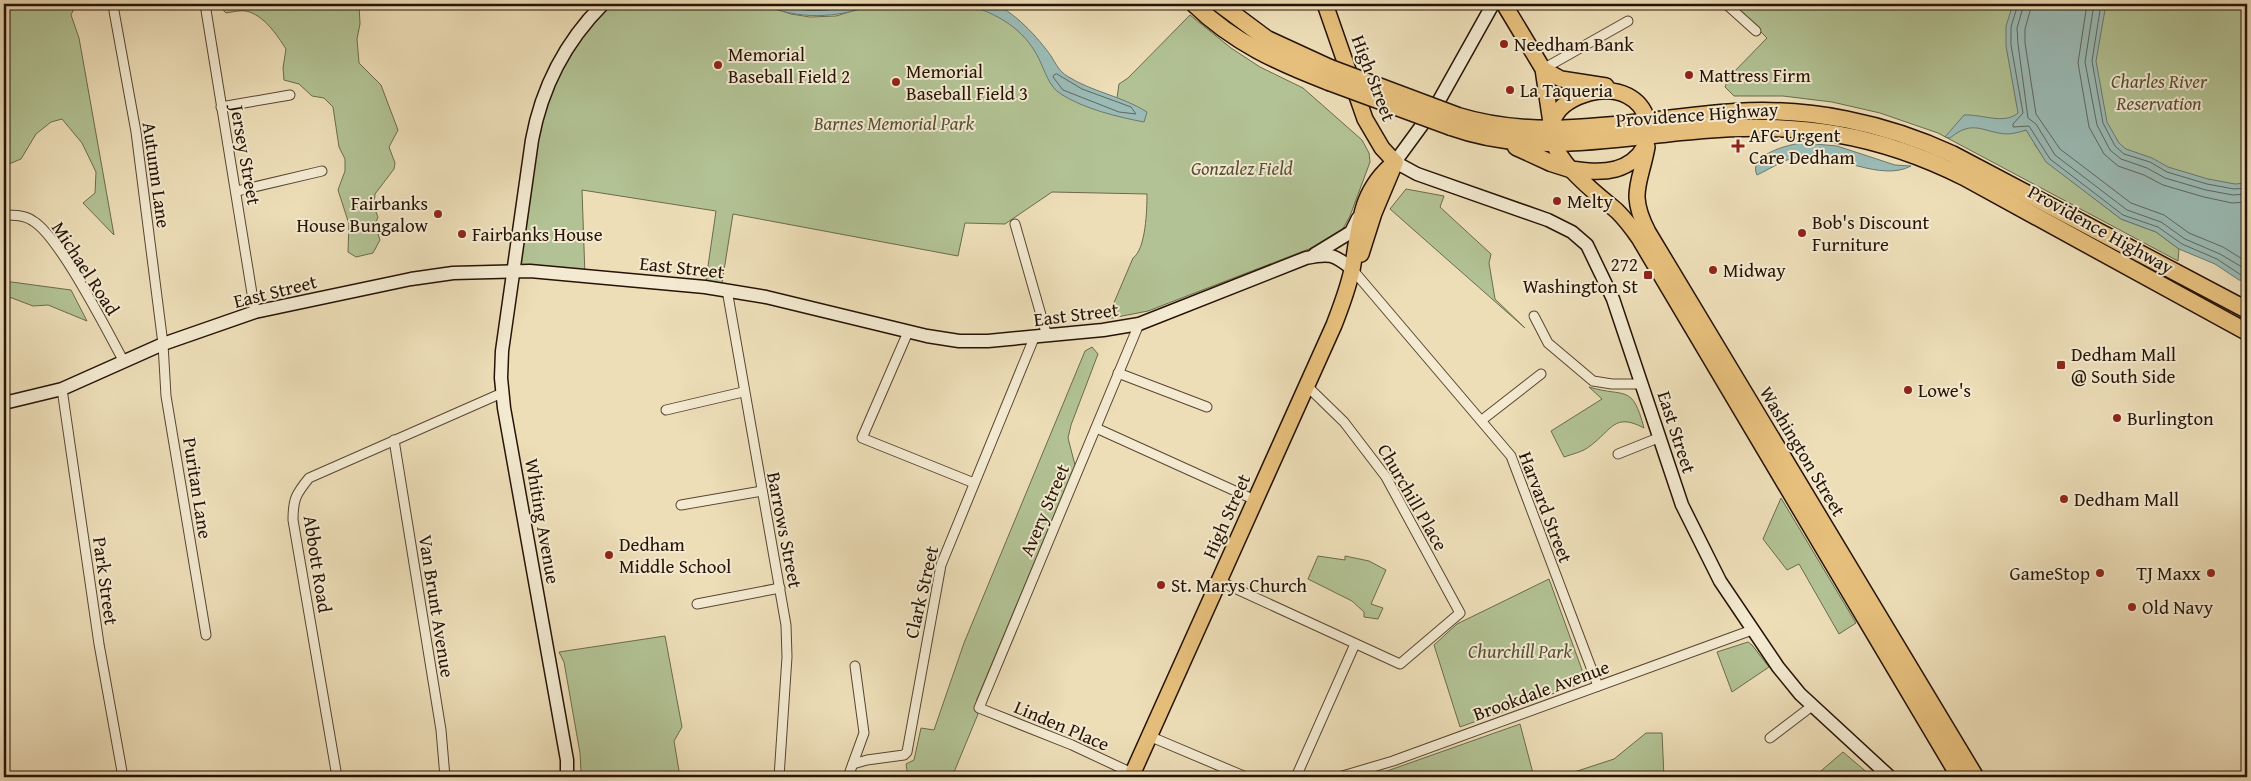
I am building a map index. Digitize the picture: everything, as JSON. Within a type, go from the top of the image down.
[{"type":"highway","name":"Providence Highway","points":[[1194,4],[1225,31],[1279,63],[1330,75],[1505,142],[1648,128],[1737,112],[1785,112],[1837,118],[1896,132],[1960,158],[2247,310]]},
{"type":"highway","name":"Providence Highway","points":[[1220,4],[1267,39],[1330,75]]},
{"type":"highway","name":"Providence Highway","points":[[1455,122],[1505,128],[1553,137]]},
{"type":"highway","name":"Providence Highway","points":[[1648,128],[1786,127],[1837,133],[1887,145],[1934,162],[2247,332]]},
{"type":"highway","points":[[1505,142],[1551,163],[1570,169]]},
{"type":"main road","name":"Whiting Avenue","points":[[567,777],[567,760],[502,393],[502,351],[532,140],[545,90],[566,48],[603,4]]},
{"type":"main road","name":"High Street","points":[[1325,4],[1365,118],[1382,148],[1395,162]]},
{"type":"main road","points":[[1395,162],[1408,147],[1436,106],[1493,4]]},
{"type":"main road","points":[[1504,4],[1543,69],[1553,137]]},
{"type":"main road","points":[[1543,69],[1561,79],[1606,86],[1628,94],[1641,107],[1648,128],[1642,151],[1625,165],[1602,171],[1570,169]]},
{"type":"main road","points":[[1553,137],[1552,123],[1559,109],[1572,100],[1601,91],[1628,94]]},
{"type":"main road","name":"Washington Street","points":[[1648,128],[1636,194],[1639,211],[1648,232],[1976,777]]},
{"type":"main road","name":"Washington Street","points":[[1553,137],[1570,169],[1623,218],[1639,238],[1959,777]]},
{"type":"main road","name":"East Street","points":[[1395,162],[1417,174],[1548,220],[1580,238],[1593,254],[1605,279],[1673,483],[1701,546],[1724,587],[1752,630],[1790,682],[1812,706],[1890,777]]},
{"type":"main road","name":"High Street","points":[[1131,775],[1336,318],[1352,269],[1363,207],[1376,180],[1395,162]]},
{"type":"main road","name":"High Street","points":[[1352,269],[1365,243],[1374,213],[1395,162]]},
{"type":"main road","points":[[1306,258],[1338,242],[1351,232],[1363,207]]},
{"type":"main road","name":"East Street","points":[[4,403],[62,389],[163,344],[255,312],[411,279],[470,272],[514,270],[727,290],[766,297],[908,332],[973,342],[1040,337],[1140,324],[1306,258],[1324,254],[1332,255],[1352,269]]},
{"type":"street","name":"Jersey Street","points":[[205,4],[237,190],[255,312]]},
{"type":"street","points":[[1726,4],[1756,31]]},
{"type":"street","name":"Autumn Lane","points":[[114,11],[136,132],[163,344]]},
{"type":"street","points":[[1543,69],[1628,21]]},
{"type":"street","points":[[222,106],[290,95]]},
{"type":"street","points":[[237,190],[322,171]]},
{"type":"street","name":"Michael Road","points":[[4,214],[20,216],[34,221],[46,233],[71,270],[124,362]]},
{"type":"street","points":[[1015,224],[1040,337]]},
{"type":"street","name":"Harvard Street","points":[[1352,269],[1405,334],[1482,420],[1505,448],[1516,466],[1598,686]]},
{"type":"street","name":"Barrows Street","points":[[727,290],[743,392],[780,588],[788,646],[778,777]]},
{"type":"street","points":[[1534,316],[1548,343],[1593,381],[1612,384],[1641,384]]},
{"type":"street","name":"Avery Street","points":[[979,708],[1140,324]]},
{"type":"street","points":[[908,332],[862,438],[974,483]]},
{"type":"street","name":"Clark Street","points":[[853,764],[867,760],[904,755],[907,752],[939,572],[974,483],[1040,337]]},
{"type":"street","name":"Puritan Lane","points":[[163,344],[166,396],[206,635]]},
{"type":"street","points":[[1118,373],[1207,407]]},
{"type":"street","points":[[1482,420],[1541,374]]},
{"type":"street","name":"Churchill Place","points":[[1306,385],[1344,422],[1386,477],[1460,613],[1400,664],[1355,644]]},
{"type":"street","name":"Park Street","points":[[62,389],[99,644],[124,777]]},
{"type":"street","points":[[666,410],[743,392]]},
{"type":"street","name":"Abbott Road","points":[[337,777],[293,520],[293,503],[297,492],[309,478],[502,393]]},
{"type":"street","points":[[1096,428],[1255,500]]},
{"type":"street","points":[[1618,454],[1658,438]]},
{"type":"street","name":"Van Brunt Avenue","points":[[394,440],[441,730],[445,777]]},
{"type":"street","points":[[681,505],[762,492]]},
{"type":"street","points":[[1219,581],[1355,644],[1296,777]]},
{"type":"street","points":[[697,604],[780,588]]},
{"type":"street","name":"Brookdale Avenue","points":[[1339,777],[1393,761],[1752,630]]},
{"type":"street","points":[[848,777],[865,728],[856,666]]},
{"type":"street","points":[[1770,738],[1812,706]]},
{"type":"street","name":"Linden Place","points":[[979,708],[1072,745],[1131,775]]},
{"type":"street","points":[[1149,736],[1246,777]]},
{"type":"green space","points":[[4,4],[76,4],[71,15],[79,38],[114,235],[83,203],[95,193],[96,172],[82,143],[62,119],[51,122],[36,134],[21,159],[4,166]]},
{"type":"green space","points":[[214,4],[359,4],[360,24],[357,39],[359,63],[381,85],[398,130],[389,147],[395,163],[394,169],[375,194],[374,207],[378,217],[375,225],[380,240],[373,253],[356,257],[348,252],[349,224],[338,190],[345,171],[345,159],[339,147],[333,107],[324,98],[312,96],[299,84],[284,80],[283,68],[286,49],[264,21],[253,13],[246,11],[226,13],[219,6],[214,7]]},
{"type":"green space","name":"Barnes Memorial Park","points":[[603,4],[761,4],[791,14],[810,17],[836,16],[875,4],[994,4],[1022,23],[1036,38],[1050,56],[1074,97],[1115,112],[1119,84],[1128,78],[1190,15],[1231,48],[1260,67],[1303,88],[1362,140],[1369,153],[1370,162],[1350,216],[1340,234],[1314,247],[1148,311],[1107,319],[1133,258],[1141,246],[1145,228],[1147,194],[1052,192],[1005,224],[965,223],[958,256],[733,214],[721,289],[705,287],[716,211],[582,190],[585,276],[514,270],[545,90]]},
{"type":"green space","points":[[1733,4],[2019,4],[2035,145],[2047,162],[2121,219],[2156,232],[2179,249],[2178,261],[1938,133],[1880,113],[1832,102],[1783,96],[1734,96],[1725,87],[1729,77],[1767,38]]},
{"type":"green space","name":"Charles River Reservation","points":[[2064,4],[2247,4],[2247,222],[2126,183]]},
{"type":"green space","points":[[1406,189],[1444,196],[1440,207],[1491,254],[1489,263],[1495,299],[1525,328],[1390,209]]},
{"type":"green space","points":[[4,281],[71,290],[87,321],[48,305],[33,306],[4,295]]},
{"type":"green space","points":[[1092,347],[1098,354],[1071,425],[1068,438],[1075,465],[977,699],[975,710],[978,714],[952,777],[908,777],[906,764],[914,760],[921,728],[934,730],[964,643],[1085,351]]},
{"type":"green space","points":[[1589,387],[1619,393],[1631,398],[1636,404],[1644,428],[1620,422],[1587,448],[1564,457],[1551,431],[1602,399]]},
{"type":"green space","points":[[1781,498],[1856,623],[1839,634],[1799,564],[1787,570],[1763,539]]},
{"type":"green space","points":[[1318,556],[1345,560],[1345,556],[1369,561],[1386,570],[1371,604],[1383,608],[1378,619],[1364,617],[1364,612],[1352,601],[1308,579]]},
{"type":"green space","name":"Churchill Park","points":[[1549,579],[1582,670],[1581,680],[1574,686],[1460,727],[1434,645],[1457,624]]},
{"type":"green space","points":[[665,636],[682,727],[674,741],[680,777],[588,777],[581,771],[580,753],[564,662],[559,652]]},
{"type":"green space","points":[[1748,642],[1769,667],[1732,692],[1717,652]]},
{"type":"green space","points":[[1520,724],[1534,777],[1370,777]]},
{"type":"green space","points":[[1646,733],[1662,733],[1664,777],[1559,777],[1614,759]]},
{"type":"green space","points":[[1843,752],[1870,775],[1873,777],[1814,777]]},
{"type":"water","points":[[988,3],[999,6],[1007,11],[1032,33],[1064,74],[1147,112],[1144,122],[1091,108],[1061,94],[1050,83],[1033,48],[1017,30],[988,12],[965,4]]},
{"type":"water","points":[[761,4],[875,4],[846,13],[818,16],[789,13]]},
{"type":"water","points":[[2013,4],[2106,4],[2096,61],[2107,122],[2119,143],[2126,149],[2152,158],[2168,167],[2208,179],[2235,184],[2247,183],[2247,281],[2239,280],[2215,264],[2179,249],[2156,232],[2121,219],[2046,162],[2026,130],[2006,134],[1971,128],[1958,132],[1950,138],[1945,137],[1964,115],[2000,119],[2018,113],[2006,46],[2006,26]]},
{"type":"water","points":[[1803,143],[1837,146],[1895,165],[1911,166],[1899,170],[1886,171],[1830,159],[1804,156],[1786,161],[1757,175],[1756,168],[1763,156],[1780,148]]},
{"type":"place","name":"Needham Bank","points":[[1504,44]]},
{"type":"place","name":"Memorial Baseball Field 2","points":[[718,65]]},
{"type":"place","name":"Mattress Firm","points":[[1689,75]]},
{"type":"place","name":"Memorial Baseball Field 3","points":[[896,82]]},
{"type":"place","name":"La Taqueria","points":[[1510,90]]},
{"type":"place","name":"AFC Urgent Care Dedham","points":[[1738,146]]},
{"type":"place","name":"Melty","points":[[1557,201]]},
{"type":"place","name":"Fairbanks House Bungalow","points":[[438,214]]},
{"type":"place","name":"Bob's Discount Furniture","points":[[1802,233]]},
{"type":"place","name":"Fairbanks House","points":[[462,234]]},
{"type":"place","name":"Midway","points":[[1713,270]]},
{"type":"place","name":"272 Washington St","points":[[1648,275]]},
{"type":"place","name":"Dedham Mall @ South Side","points":[[2061,365]]},
{"type":"place","name":"Lowe's","points":[[1908,390]]},
{"type":"place","name":"Burlington","points":[[2117,418]]},
{"type":"place","name":"Dedham Mall","points":[[2064,499]]},
{"type":"place","name":"Dedham Middle School","points":[[609,555]]},
{"type":"place","name":"GameStop","points":[[2100,573]]},
{"type":"place","name":"TJ Maxx","points":[[2211,573]]},
{"type":"place","name":"St. Marys Church","points":[[1161,585]]},
{"type":"place","name":"Old Navy","points":[[2132,607]]},
{"type":"park label","name":"Gonzalez Field","points":[[1242,168]]}]
